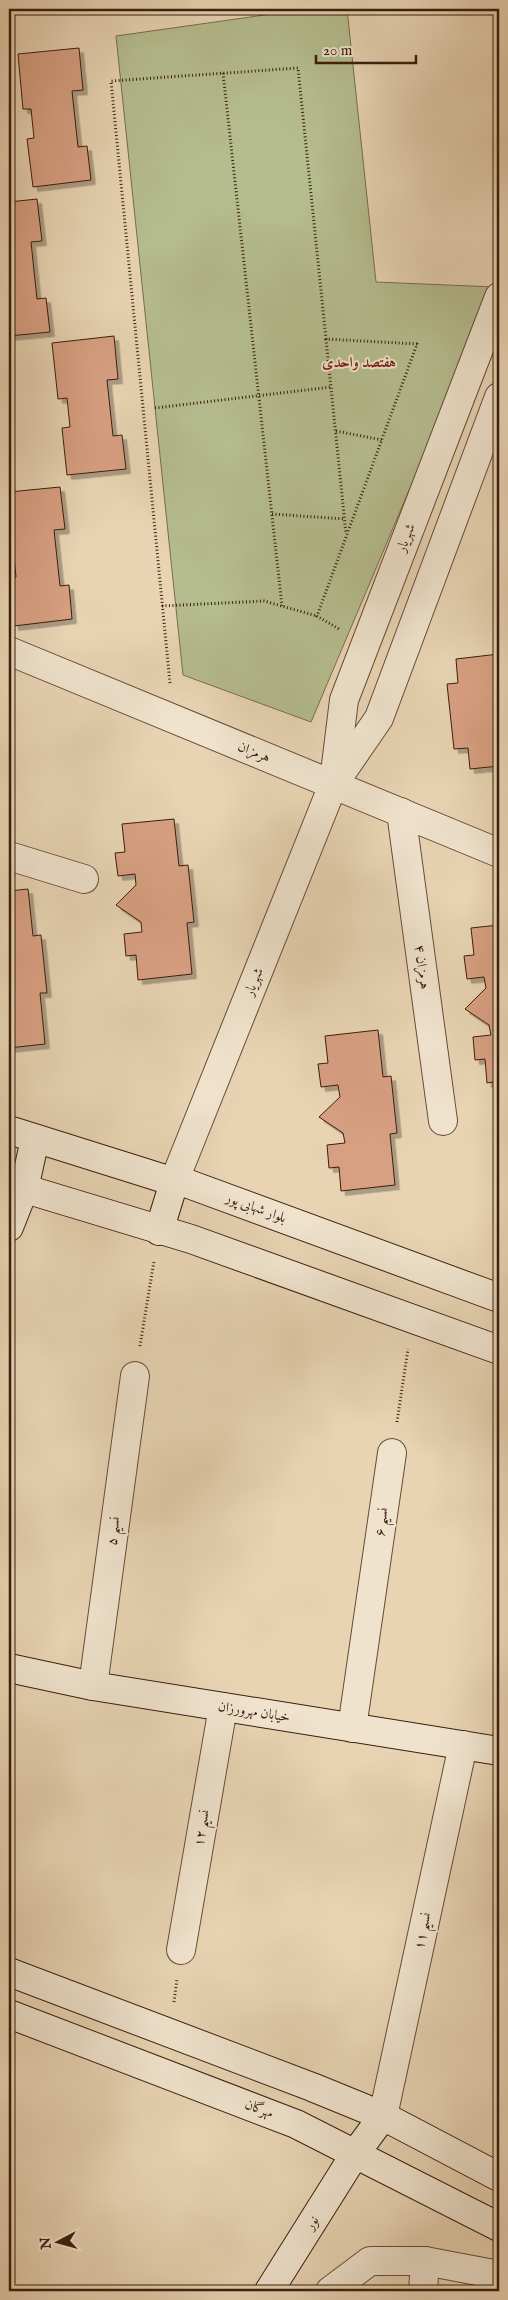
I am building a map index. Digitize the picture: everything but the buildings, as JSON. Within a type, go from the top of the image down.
[{"type":"street","name":"شهریار","points":[[333,785],[344,700],[499,297]]},
{"type":"street","name":"شهریار","points":[[159,1231],[175,1179],[333,785],[378,718],[499,397]]},
{"type":"street","name":"هرمزان","points":[[9,651],[499,853]]},
{"type":"street","name":"هرمزان ۴","points":[[401,812],[443,1121]]},
{"type":"street","points":[[9,856],[84,879]]},
{"type":"street","name":"بلوار شهابی پور","points":[[9,1130],[165,1179],[175,1179],[499,1298]]},
{"type":"street","points":[[9,1227],[16,1186],[35,1139]]},
{"type":"street","points":[[16,1186],[159,1231],[191,1239],[412,1317],[499,1350]]},
{"type":"street","name":"نسیم ۵","points":[[93,1686],[135,1376]]},
{"type":"street","name":"نسیم ۶","points":[[352,1728],[392,1453]]},
{"type":"street","name":"خیابان مهرورزان","points":[[9,1668],[93,1686],[499,1751]]},
{"type":"street","name":"نسیم ۱۲","points":[[181,1950],[222,1707]]},
{"type":"street","name":"نسیم ۱۱","points":[[383,2116],[462,1746]]},
{"type":"street","points":[[9,1972],[383,2116],[499,2177]]},
{"type":"street","name":"مهرگان","points":[[9,2014],[296,2124],[499,2227]]},
{"type":"street","name":"نور","points":[[268,2291],[355,2154],[383,2116]]},
{"type":"street","points":[[330,2291],[370,2261],[425,2261],[499,2275]]},
{"type":"street","points":[[423,2291],[425,2261]]},
{"type":"path","points":[[173,719],[111,81],[298,68],[347,536]]},
{"type":"path","points":[[223,73],[282,606]]},
{"type":"path","points":[[317,616],[417,344],[326,338]]},
{"type":"path","points":[[155,408],[331,387]]},
{"type":"path","points":[[336,431],[382,440]]},
{"type":"path","points":[[272,514],[345,519]]},
{"type":"path","points":[[162,606],[264,601],[317,616],[365,644]]},
{"type":"path","points":[[135,1376],[159,1231]]},
{"type":"path","points":[[392,1453],[412,1317]]},
{"type":"path","points":[[170,2033],[181,1950]]},
{"type":"green space","points":[[307,9],[347,9],[376,282],[495,287],[311,722],[183,675],[116,36]]},
{"type":"district","name":"هفتصد واحدی","points":[[359,362]]}]
